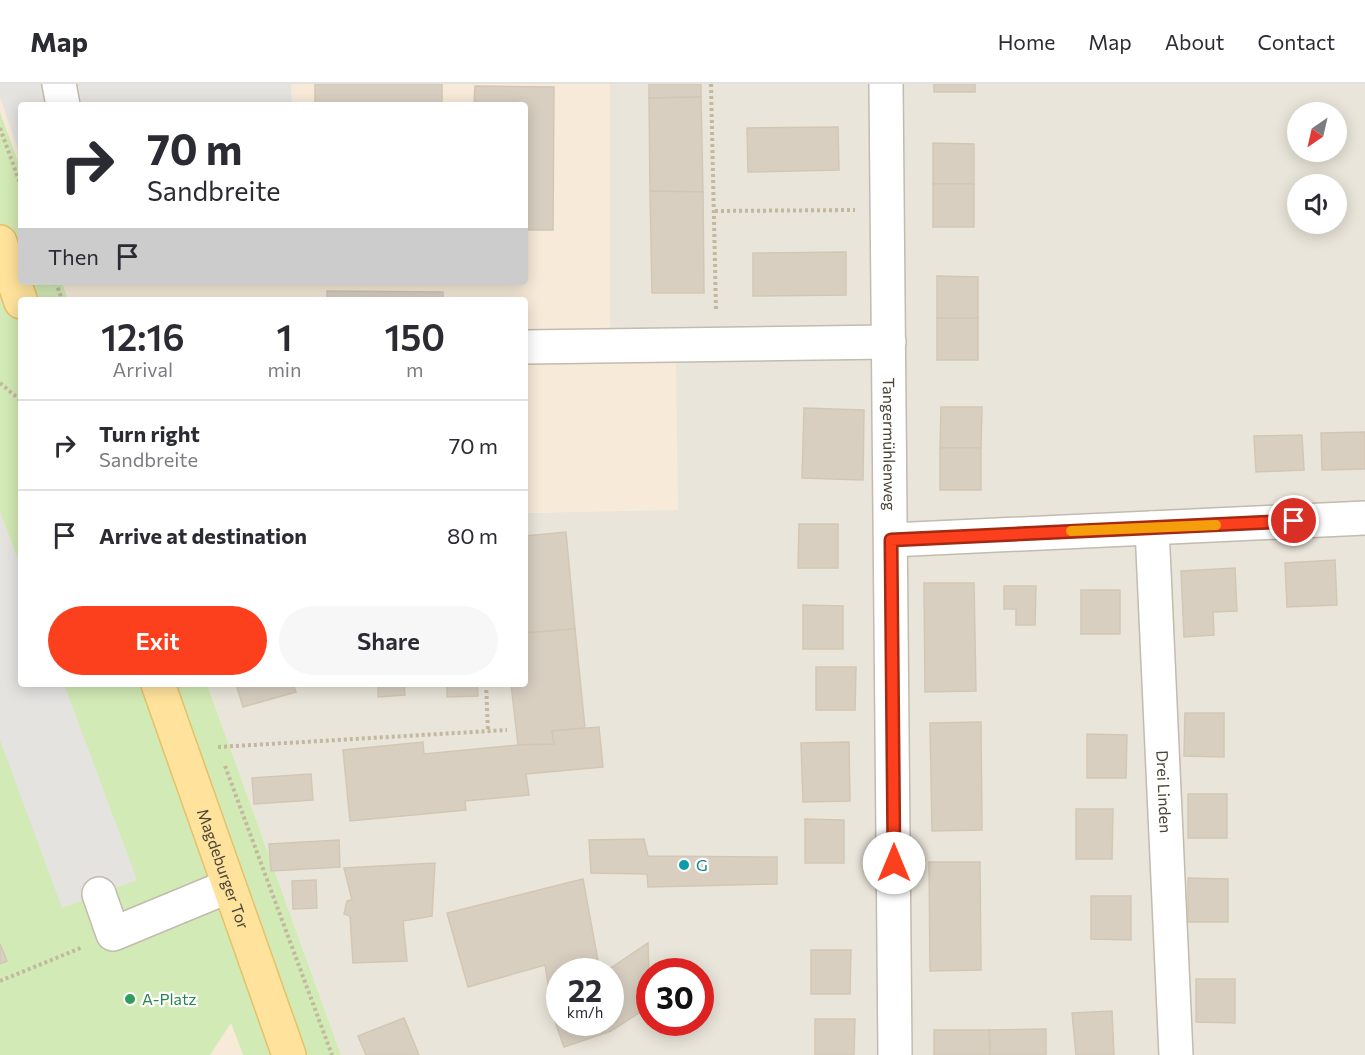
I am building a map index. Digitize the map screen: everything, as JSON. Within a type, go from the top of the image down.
[{"type":"main road","points":[[0,242],[19,288]]},
{"type":"main road","name":"Magdeburger Tor","points":[[159,687],[289,1055]]},
{"type":"street","points":[[59,84],[62,102]]},
{"type":"street","name":"Tangermühlenweg","points":[[886,84],[896,1055]]},
{"type":"street","points":[[528,347],[890,342]]},
{"type":"street","points":[[891,540],[1365,518]]},
{"type":"street","name":"Drei Linden","points":[[1152,528],[1176,1055]]},
{"type":"street","points":[[99,894],[113,934],[229,886]]},
{"type":"path","points":[[711,84],[716,310],[727,310]]},
{"type":"path","points":[[0,128],[18,178]]},
{"type":"path","points":[[715,211],[888,210]]},
{"type":"path","points":[[0,383],[18,398]]},
{"type":"path","points":[[486,687],[488,732]]},
{"type":"path","points":[[215,737],[218,747],[507,730]]},
{"type":"path","points":[[222,759],[332,1055]]},
{"type":"path","points":[[0,981],[113,934]]},
{"type":"shaded area","points":[[0,84],[610,84],[610,331],[676,357],[678,510],[528,513],[528,297],[67,297],[63,285],[528,285],[528,102],[18,102],[18,162],[0,112]]},
{"type":"shaded area","points":[[0,84],[291,84],[292,102],[18,102],[18,150],[0,97]]},
{"type":"shaded area","points":[[610,84],[1365,84],[1365,1055],[341,1055],[208,687],[528,687],[528,513],[678,509],[610,331]]},
{"type":"shaded area","points":[[0,511],[18,560],[18,687],[65,687],[137,880],[62,908],[0,740]]},
{"type":"shaded area","points":[[231,1022],[243,1055],[210,1055]]},
{"type":"green space","points":[[0,112],[18,162],[18,285],[63,285],[67,297],[18,297],[18,687],[208,687],[341,1055],[243,1055],[231,1023],[210,1055],[0,1055]]},
{"type":"building","points":[[315,84],[442,84],[442,102],[315,102]]},
{"type":"building","points":[[649,84],[701,84],[701,97],[649,98]]},
{"type":"building","points":[[934,84],[975,84],[975,92],[934,92]]},
{"type":"building","points":[[475,86],[554,87],[553,230],[528,230],[528,102],[474,102]]},
{"type":"building","points":[[701,97],[703,192],[650,191],[649,98]]},
{"type":"building","points":[[838,127],[839,170],[748,172],[747,128]]},
{"type":"building","points":[[933,143],[974,144],[974,184],[933,184]]},
{"type":"building","points":[[933,184],[974,184],[974,227],[933,227]]},
{"type":"building","points":[[650,191],[703,192],[704,293],[652,293]]},
{"type":"building","points":[[846,252],[846,295],[753,296],[753,253]]},
{"type":"building","points":[[937,276],[978,277],[978,318],[937,318]]},
{"type":"building","points":[[327,291],[443,292],[443,297],[327,297]]},
{"type":"building","points":[[937,318],[978,318],[978,360],[937,360]]},
{"type":"building","points":[[941,407],[982,407],[981,448],[940,448]]},
{"type":"building","points":[[804,408],[864,410],[863,480],[802,478]]},
{"type":"building","points":[[1365,432],[1365,469],[1322,470],[1321,433]]},
{"type":"building","points":[[1302,435],[1304,470],[1256,472],[1254,436]]},
{"type":"building","points":[[940,448],[981,448],[981,490],[940,490]]},
{"type":"building","points":[[799,524],[838,524],[838,568],[798,568]]},
{"type":"building","points":[[566,532],[575,629],[528,633],[528,536]]},
{"type":"building","points":[[1335,560],[1337,605],[1287,607],[1285,563]]},
{"type":"building","points":[[1235,568],[1237,611],[1213,612],[1214,635],[1184,637],[1181,571]]},
{"type":"building","points":[[924,583],[974,583],[976,691],[925,692]]},
{"type":"building","points":[[1004,586],[1036,586],[1035,625],[1016,625],[1016,609],[1004,609]]},
{"type":"building","points":[[1081,590],[1120,590],[1120,634],[1081,634]]},
{"type":"building","points":[[803,605],[843,606],[843,649],[803,649]]},
{"type":"building","points":[[575,629],[585,728],[552,731],[554,744],[518,745],[511,687],[528,687],[528,633]]},
{"type":"building","points":[[816,667],[856,667],[855,710],[816,710]]},
{"type":"building","points":[[237,687],[294,687],[296,692],[243,707]]},
{"type":"building","points":[[378,687],[404,687],[405,695],[378,697]]},
{"type":"building","points":[[447,687],[477,687],[478,696],[447,697]]},
{"type":"building","points":[[1185,713],[1224,713],[1224,757],[1184,756]]},
{"type":"building","points":[[981,722],[982,830],[932,831],[930,723]]},
{"type":"building","points":[[599,727],[603,767],[526,774],[529,795],[465,801],[466,810],[350,821],[343,750],[423,742],[424,754],[554,744],[552,731]]},
{"type":"building","points":[[1087,734],[1127,735],[1126,778],[1087,778]]},
{"type":"building","points":[[849,742],[850,801],[803,802],[801,743]]},
{"type":"building","points":[[311,774],[313,800],[254,804],[252,778]]},
{"type":"building","points":[[1188,794],[1227,794],[1227,838],[1188,838]]},
{"type":"building","points":[[1076,809],[1113,809],[1112,859],[1076,859]]},
{"type":"building","points":[[805,819],[844,820],[844,863],[805,863]]},
{"type":"building","name":"G","points":[[644,839],[648,856],[777,857],[777,884],[648,887],[647,874],[591,873],[589,840]]},
{"type":"building","points":[[339,840],[340,867],[271,871],[269,844]]},
{"type":"building","points":[[929,862],[980,862],[981,970],[930,971]]},
{"type":"building","points":[[435,863],[432,916],[403,921],[407,961],[353,963],[350,916],[344,914],[347,901],[352,900],[344,868]]},
{"type":"building","points":[[1188,878],[1228,879],[1228,922],[1188,922]]},
{"type":"building","points":[[583,879],[597,958],[546,958],[546,971],[545,965],[468,987],[447,913]]},
{"type":"building","points":[[316,880],[317,908],[293,909],[292,881]]},
{"type":"building","points":[[1091,896],[1131,896],[1131,940],[1091,939]]},
{"type":"building","points":[[648,943],[648,958],[636,958],[636,1015],[624,1023],[624,959]]},
{"type":"building","points":[[0,944],[7,961],[0,964]]},
{"type":"building","points":[[811,950],[851,950],[850,994],[811,994]]},
{"type":"building","points":[[1196,979],[1235,979],[1235,1023],[1196,1022]]},
{"type":"building","points":[[1112,1011],[1114,1055],[1076,1055],[1072,1013]]},
{"type":"building","points":[[404,1018],[419,1055],[366,1055],[358,1036]]},
{"type":"building","points":[[815,1019],[855,1019],[854,1055],[815,1055]]},
{"type":"building","points":[[1046,1029],[1046,1055],[990,1055],[989,1030]]},
{"type":"building","points":[[934,1030],[989,1030],[990,1055],[934,1055]]},
{"type":"building","points":[[560,1036],[596,1036],[564,1047]]},
{"type":"slow traffic","points":[[1071,531],[1216,525]]},
{"type":"place","name":"G","points":[[684,865]]},
{"type":"place","name":"A-Platz","points":[[130,999]]},
{"type":"route","points":[[894,863],[891,540],[1294,521]]}]
